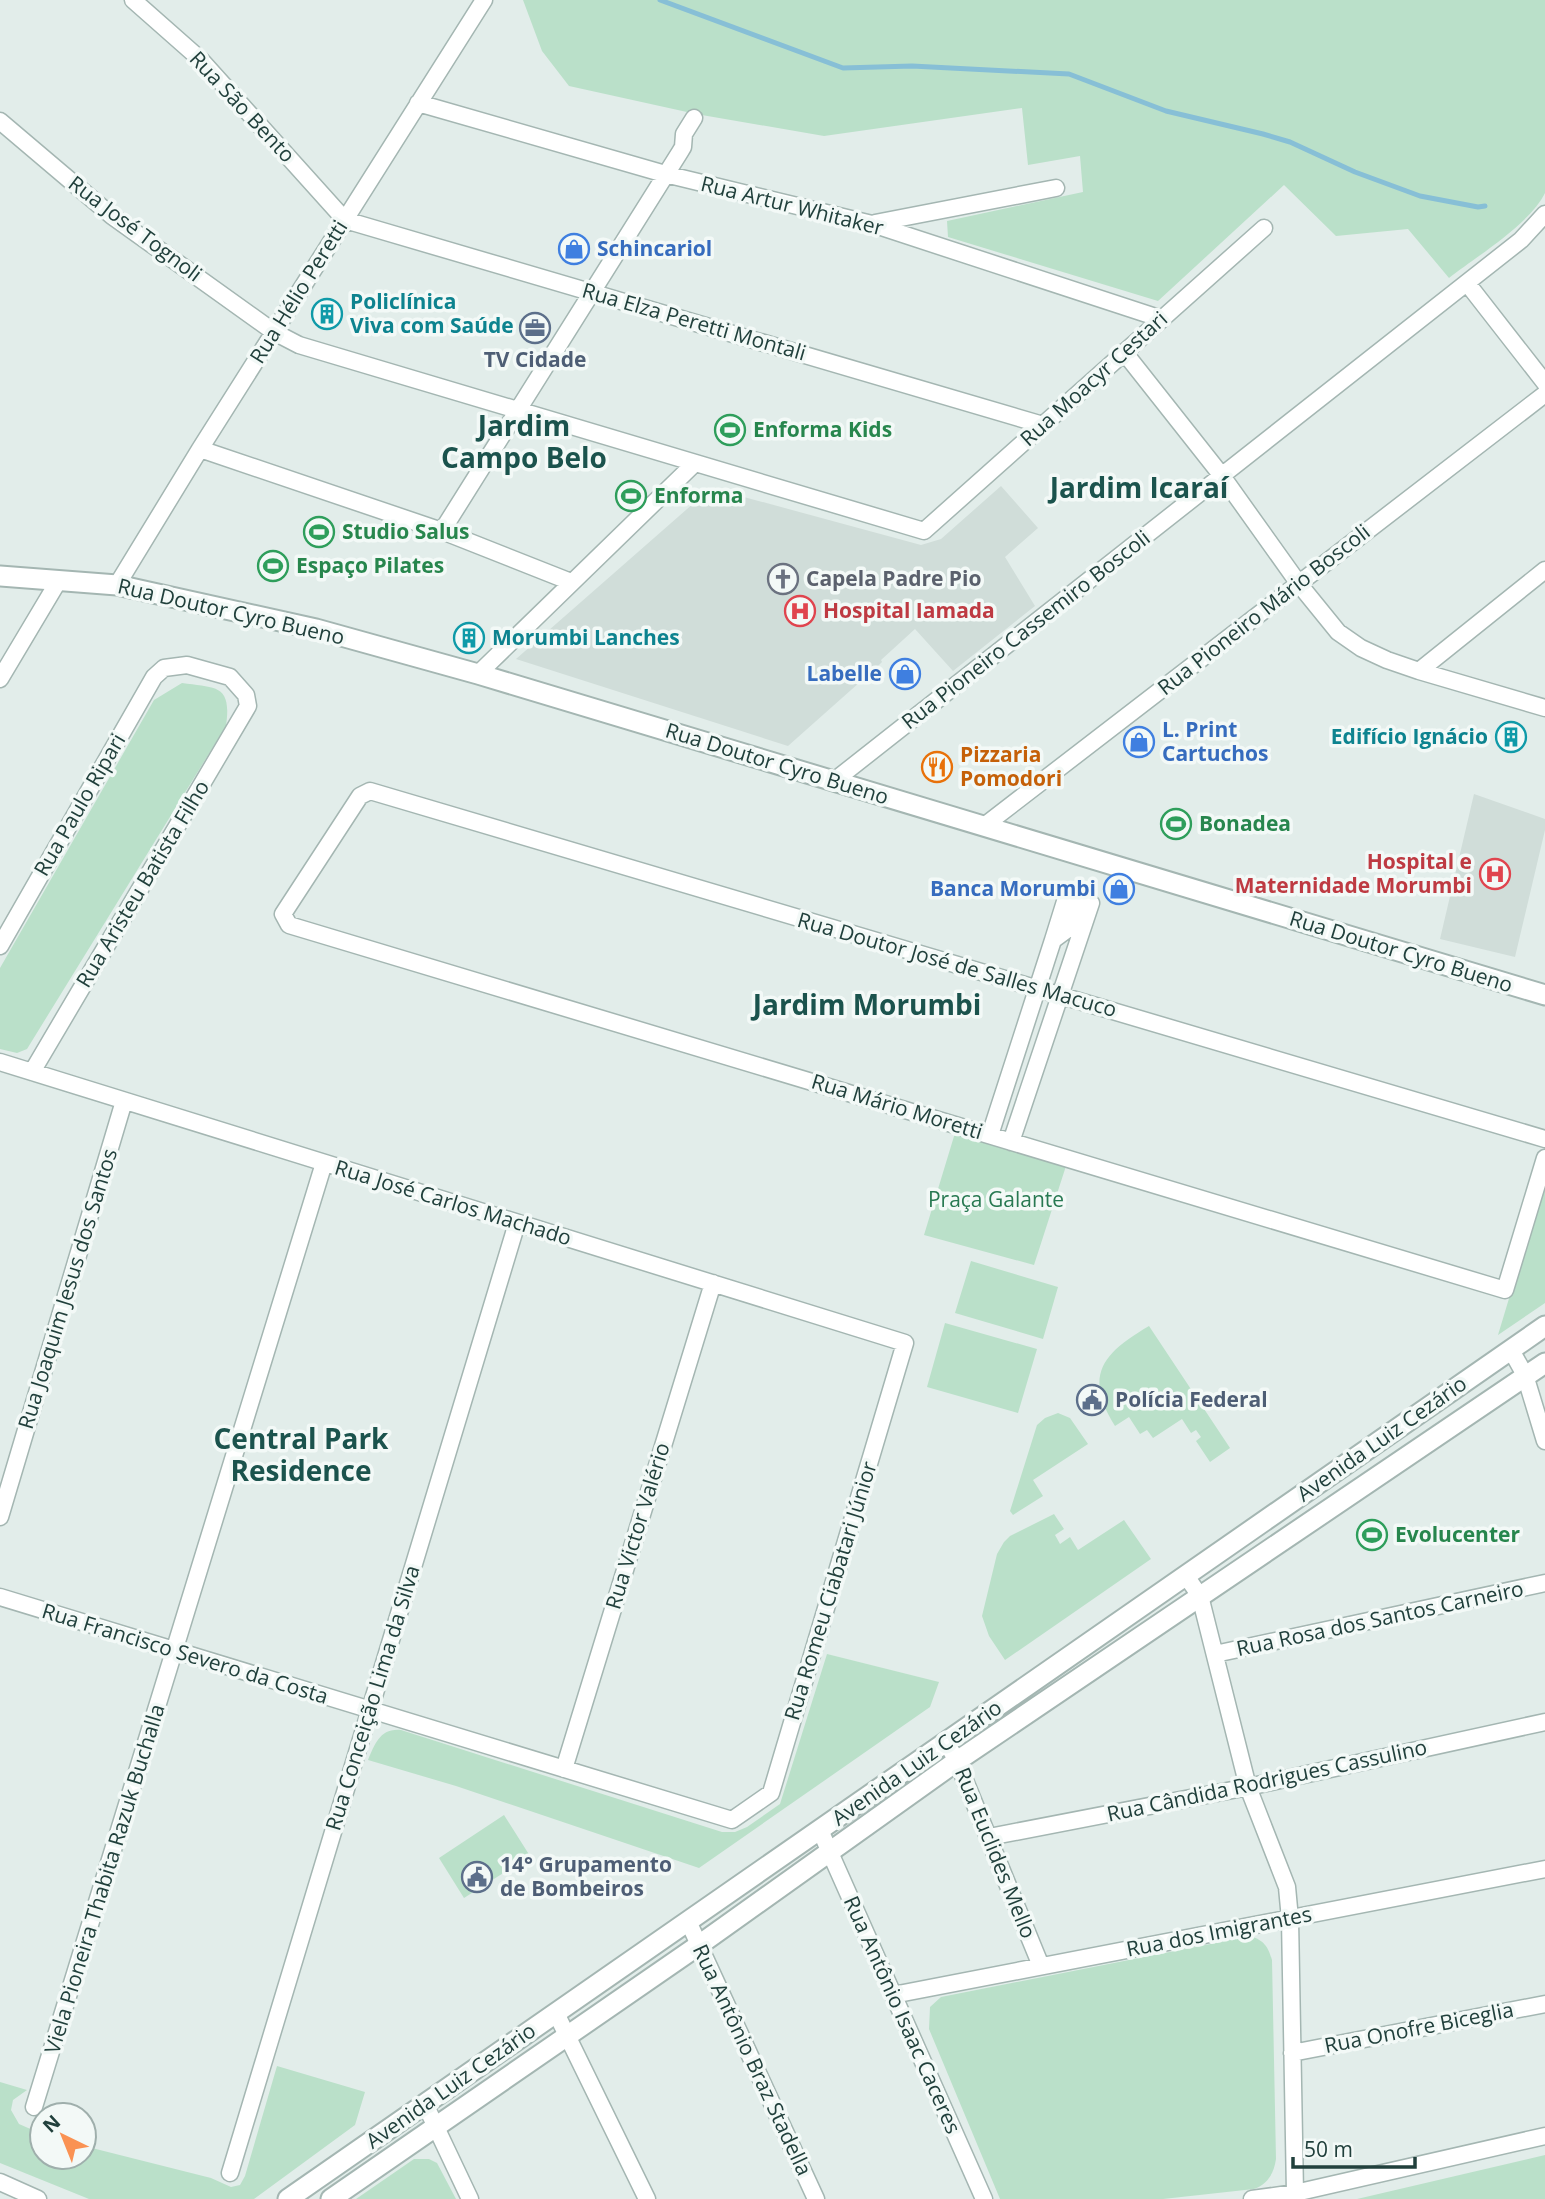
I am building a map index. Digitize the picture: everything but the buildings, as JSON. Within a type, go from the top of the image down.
[{"type":"street","name":"Rua São Bento","points":[[133,0],[201,60],[345,220]]},
{"type":"street","name":"Rua Hélio Peretti","points":[[117,584],[484,0]]},
{"type":"street","name":"Rua Artur Whitaker","points":[[418,103],[665,174],[872,224],[1162,319]]},
{"type":"street","points":[[442,531],[683,147],[684,134],[694,118]]},
{"type":"street","name":"Rua José Tognoli","points":[[0,121],[112,216],[274,332],[299,345],[924,531]]},
{"type":"street","points":[[872,224],[1056,188]]},
{"type":"street","name":"Rua Pioneiro Cassemiro Boscoli","points":[[834,781],[1521,240],[1545,214]]},
{"type":"street","name":"Rua Elza Peretti Montali","points":[[345,220],[1043,425]]},
{"type":"street","name":"Rua Moacyr Cestari","points":[[924,531],[1264,228]]},
{"type":"street","points":[[1467,282],[1545,383]]},
{"type":"street","points":[[1124,352],[1222,476],[1299,584],[1338,632],[1361,648],[1419,671],[1545,708]]},
{"type":"street","name":"Rua Pioneiro Mário Boscoli","points":[[984,826],[1545,394]]},
{"type":"street","points":[[200,449],[442,531],[571,582]]},
{"type":"street","points":[[478,674],[695,463]]},
{"type":"street","points":[[1419,671],[1545,570]]},
{"type":"street","name":"Rua Doutor Cyro Bueno","points":[[0,576],[117,584],[316,629],[478,674],[1545,995]]},
{"type":"street","points":[[0,679],[59,580]]},
{"type":"street","name":"Rua Paulo Ripari","points":[[0,946],[154,677],[164,668],[187,665],[230,677],[246,695]]},
{"type":"street","name":"Rua Aristeu Batista Filho","points":[[32,1072],[248,706],[246,695]]},
{"type":"street","name":"Rua Doutor José de Salles Macuco","points":[[289,925],[283,914],[360,796],[370,791],[1545,1139]]},
{"type":"street","points":[[990,1135],[1053,940],[1072,926],[1080,899],[1060,995],[1011,1142]]},
{"type":"street","name":"Rua Mário Moretti","points":[[289,925],[1505,1290],[1545,1158]]},
{"type":"street","name":"Rua José Carlos Machado","points":[[0,1062],[905,1343]]},
{"type":"street","points":[[1009,1076],[1030,1084]]},
{"type":"street","name":"Rua Joaquim Jesus dos Santos","points":[[0,1517],[124,1101]]},
{"type":"street","name":"Viela Pioneira Thabita Razuk Buchalla","points":[[36,2101],[324,1163]]},
{"type":"street","name":"Rua Conceição Lima da Silva","points":[[230,2173],[517,1223]]},
{"type":"street","name":"Rua Victor Valério","points":[[564,1769],[713,1283]]},
{"type":"street","name":"Avenida Luiz Cezário","points":[[288,2199],[1545,1326]]},
{"type":"street","name":"Rua Romeu Ciabatari Júnior","points":[[733,1820],[771,1793],[905,1343]]},
{"type":"street","points":[[1511,1350],[1525,1375],[1545,1441]]},
{"type":"street","name":"Avenida Luiz Cezário","points":[[331,2199],[699,1945],[957,1761],[1545,1363]]},
{"type":"street","points":[[1186,1576],[1200,1596],[1248,1787],[1287,1887],[1290,1919],[1294,2193]]},
{"type":"street","name":"Rua Rosa dos Santos Carneiro","points":[[1215,1654],[1545,1583]]},
{"type":"street","name":"Rua Francisco Severo da Costa","points":[[0,1597],[733,1820]]},
{"type":"street","name":"Rua Cândida Rodrigues Cassulino","points":[[989,1837],[1248,1787],[1545,1722]]},
{"type":"street","name":"Rua Euclides Mello","points":[[946,1742],[957,1761],[1041,1966]]},
{"type":"street","name":"Rua Antônio Isaac Caceres","points":[[820,1830],[984,2199]]},
{"type":"street","name":"Rua dos Imigrantes","points":[[893,1995],[1545,1869]]},
{"type":"street","name":"Rua Antônio Braz Stadella","points":[[688,1921],[816,2199]]},
{"type":"street","points":[[624,1966],[637,1987]]},
{"type":"street","name":"Rua Onofre Biceglia","points":[[1292,2053],[1545,2004]]},
{"type":"street","points":[[556,2013],[647,2199]]},
{"type":"street","points":[[425,2104],[470,2199]]},
{"type":"street","points":[[1252,2199],[1294,2193],[1545,2136]]},
{"type":"street","points":[[0,2182],[38,2199]]},
{"type":"shaded area","name":"Hospital Iamada","points":[[1001,486],[1038,528],[1005,557],[1035,606],[953,671],[915,629],[881,660],[878,666],[788,746],[516,659],[711,488],[921,545],[941,539]]},
{"type":"shaded area","name":"Hospital e Maternidade Morumbi","points":[[1474,794],[1545,819],[1545,830],[1515,957],[1440,939]]},
{"type":"green space","points":[[523,0],[1545,0],[1545,193],[1538,205],[1515,228],[1449,278],[1408,229],[1336,236],[1284,185],[1158,301],[948,237],[947,221],[1083,192],[1080,156],[1028,165],[1022,108],[824,136],[696,114],[569,86],[542,51]]},
{"type":"green space","points":[[182,683],[212,688],[224,695],[226,726],[27,1049],[17,1053],[0,1049],[0,968],[154,700]]},
{"type":"green space","name":"Praça Galante","points":[[955,1133],[1066,1166],[1034,1265],[924,1235]]},
{"type":"green space","points":[[1545,1179],[1545,1303],[1498,1335]]},
{"type":"green space","points":[[971,1261],[1058,1287],[1043,1339],[955,1313]]},
{"type":"green space","points":[[945,1323],[1037,1349],[1018,1413],[927,1387]]},
{"type":"green space","points":[[1149,1326],[1230,1448],[1210,1462],[1196,1441],[1201,1437],[1196,1430],[1191,1433],[1182,1419],[1153,1438],[1147,1430],[1140,1434],[1129,1417],[1115,1426],[1105,1408],[1100,1393],[1103,1367],[1120,1346]]},
{"type":"green space","points":[[1058,1413],[1070,1418],[1088,1444],[1033,1480],[1043,1496],[1013,1515],[1010,1511],[1037,1425],[1045,1418]]},
{"type":"green space","points":[[1054,1514],[1064,1529],[1055,1535],[1060,1544],[1070,1537],[1078,1550],[1124,1520],[1151,1559],[1005,1660],[989,1636],[982,1616],[997,1554],[1010,1536]]},
{"type":"green space","points":[[827,1654],[939,1682],[930,1707],[699,1868],[456,1786],[368,1760],[383,1734],[401,1730],[722,1832],[735,1832],[780,1804]]},
{"type":"green space","points":[[504,1815],[530,1856],[464,1898],[439,1858]]},
{"type":"green space","points":[[1251,1936],[1265,1945],[1272,1960],[1276,2159],[1267,2181],[1254,2189],[1163,2199],[1000,2199],[929,2029],[930,2007],[941,1997]]},
{"type":"green space","points":[[277,2066],[365,2092],[355,2125],[254,2199],[89,2199],[0,2163],[0,2082],[27,2090],[13,2100],[11,2110],[19,2124],[28,2128],[28,2171],[98,2171],[98,2150],[211,2178],[231,2187],[240,2185],[245,2176]]},
{"type":"green space","points":[[1545,2155],[1545,2199],[1357,2199]]},
{"type":"green space","points":[[414,2159],[429,2159],[437,2163],[456,2199],[356,2199]]},
{"type":"waterway","points":[[660,0],[843,68],[912,66],[1069,74],[1166,111],[1290,142],[1355,172],[1420,196],[1485,206]]},
{"type":"place","name":"Schincariol","points":[[574,249]]},
{"type":"place","name":"Policlínica Viva com Saúde","points":[[327,314]]},
{"type":"place","name":"TV Cidade","points":[[535,328]]},
{"type":"place","name":"Enforma Kids","points":[[730,430]]},
{"type":"place","name":"Enforma","points":[[631,496]]},
{"type":"place","name":"Studio Salus","points":[[319,532]]},
{"type":"place","name":"Espaço Pilates","points":[[273,566]]},
{"type":"place","name":"Capela Padre Pio","points":[[783,579]]},
{"type":"place","name":"Hospital Iamada","points":[[800,611]]},
{"type":"place","name":"Morumbi Lanches","points":[[469,638]]},
{"type":"place","name":"Labelle","points":[[905,674]]},
{"type":"place","name":"Edifício Ignácio","points":[[1511,737]]},
{"type":"place","name":"L. Print Cartuchos","points":[[1139,742]]},
{"type":"place","name":"Pizzaria Pomodori","points":[[937,767]]},
{"type":"place","name":"Bonadea","points":[[1176,824]]},
{"type":"place","name":"Hospital e Maternidade Morumbi","points":[[1495,874]]},
{"type":"place","name":"Banca Morumbi","points":[[1119,889]]},
{"type":"place","name":"Polícia Federal","points":[[1092,1400]]},
{"type":"place","name":"Evolucenter","points":[[1372,1535]]},
{"type":"place","name":"14° Grupamento de Bombeiros","points":[[477,1877]]},
{"type":"district","name":"Jardim Campo Belo","points":[[524,442]]},
{"type":"district","name":"Jardim Icaraí","points":[[1139,488]]},
{"type":"district","name":"Jardim Morumbi","points":[[867,1005]]},
{"type":"district","name":"Central Park Residence","points":[[301,1455]]}]
